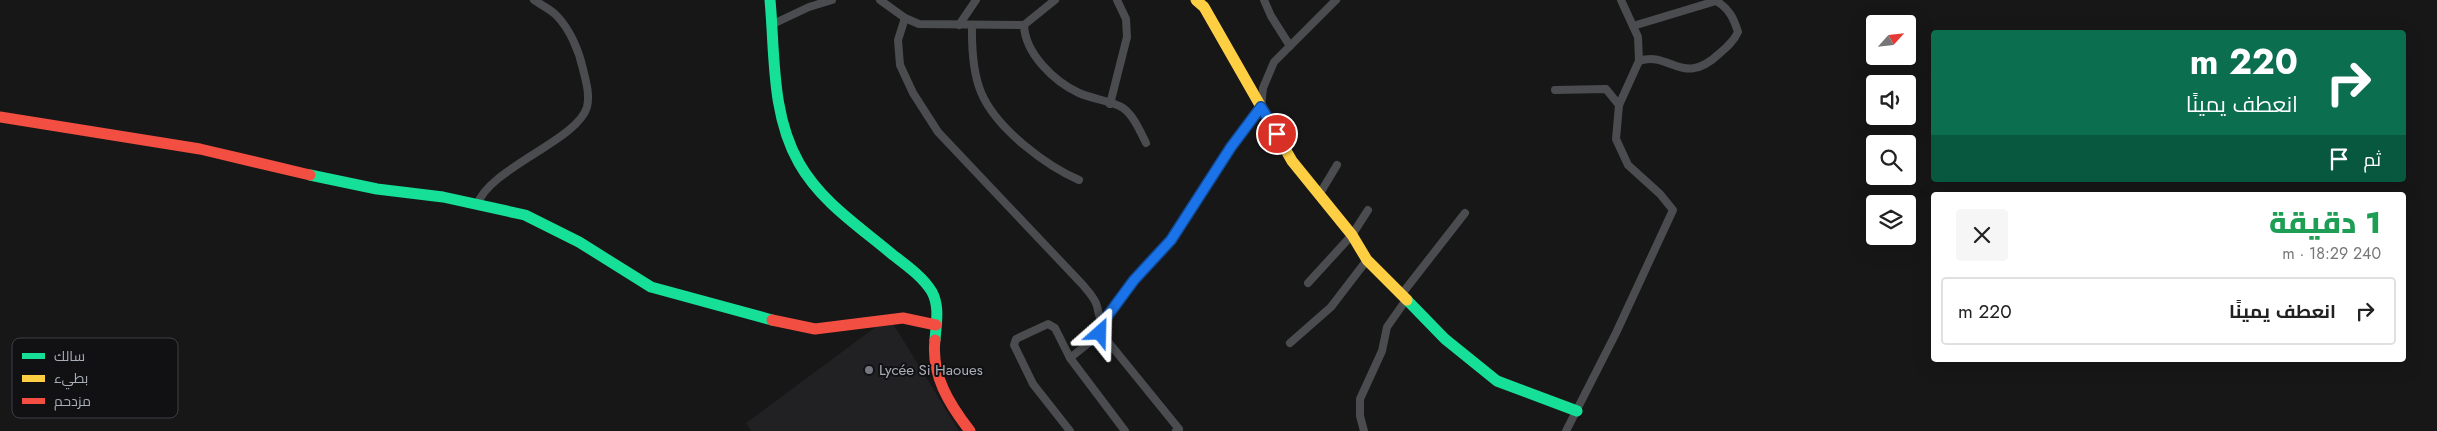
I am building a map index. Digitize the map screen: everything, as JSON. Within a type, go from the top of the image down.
[{"type":"street","points":[[477,205],[486,190],[560,136],[579,119],[586,109],[589,94],[579,54],[563,23],[555,14],[534,0]]},
{"type":"street","points":[[770,0],[776,94],[785,135],[798,164],[811,181],[842,212],[922,279],[934,296],[936,325],[934,348],[941,386],[951,407],[970,431]]},
{"type":"street","points":[[773,24],[809,7],[832,0]]},
{"type":"street","points":[[880,0],[905,18],[919,24],[1024,26],[1055,0]]},
{"type":"street","points":[[958,25],[976,0]]},
{"type":"street","points":[[1110,104],[1127,37],[1126,18],[1117,0]]},
{"type":"street","points":[[1196,0],[1204,7],[1292,161],[1352,235],[1367,260],[1446,339],[1497,381],[1577,411]]},
{"type":"street","points":[[1264,0],[1270,16],[1290,46]]},
{"type":"street","points":[[1070,358],[1100,333],[1103,322],[1134,280],[1171,240],[1231,147],[1261,107],[1263,88],[1274,62],[1336,0]]},
{"type":"street","points":[[1566,431],[1673,210],[1660,194],[1628,165],[1616,139],[1619,104],[1639,61],[1638,37],[1621,0]]},
{"type":"street","points":[[1633,26],[1716,2],[1725,6],[1734,20],[1738,32],[1735,38],[1706,66],[1697,69],[1680,68],[1657,61],[1639,61]]},
{"type":"street","points":[[905,18],[898,40],[900,65],[913,93],[938,132],[1082,284],[1092,296],[1097,306],[1099,318],[1103,322]]},
{"type":"street","points":[[972,25],[971,59],[976,81],[987,107],[1003,127],[1046,164],[1079,180]]},
{"type":"street","points":[[1024,26],[1028,47],[1042,65],[1078,93],[1122,108],[1136,122],[1146,143]]},
{"type":"street","points":[[1555,90],[1606,89],[1619,104]]},
{"type":"street","points":[[0,117],[200,149],[358,186],[443,197],[525,215],[579,242],[651,287],[758,317],[814,329],[844,327],[872,320],[903,318],[936,325]]},
{"type":"street","points":[[1320,195],[1337,165]]},
{"type":"street","points":[[1308,283],[1352,235],[1368,210]]},
{"type":"street","points":[[1364,431],[1360,416],[1360,399],[1382,351],[1387,327],[1403,297],[1465,213]]},
{"type":"street","points":[[1290,343],[1331,307],[1367,260]]},
{"type":"street","points":[[1070,431],[1033,384],[1014,341],[1048,324],[1055,328],[1070,358],[1125,431]]},
{"type":"street","points":[[1100,333],[1178,430]]},
{"type":"shaded area","name":"Lycée Si Haoues","points":[[889,317],[959,431],[751,431],[746,423]]},
{"type":"traffic: fast","points":[[770,0],[779,104],[783,124],[799,163],[818,190],[830,202],[924,281],[932,292],[936,304],[935,340]]},
{"type":"traffic: fast","points":[[310,175],[377,189],[443,197],[525,215],[579,242],[651,287],[772,320]]},
{"type":"traffic: fast","points":[[1407,300],[1445,339],[1497,381],[1577,411]]},
{"type":"traffic: slow","points":[[1196,0],[1204,7],[1292,161],[1352,235],[1367,260],[1407,300]]},
{"type":"traffic: jam","points":[[0,117],[200,149],[310,175]]},
{"type":"traffic: jam","points":[[772,320],[815,329],[903,318],[936,325]]},
{"type":"traffic: jam","points":[[935,340],[934,353],[943,388],[955,410],[970,431]]},
{"type":"place","name":"Lycée Si Haoues","points":[[869,370]]},
{"type":"route","points":[[1100,333],[1103,322],[1134,280],[1171,240],[1231,147],[1261,107],[1277,134]]}]
